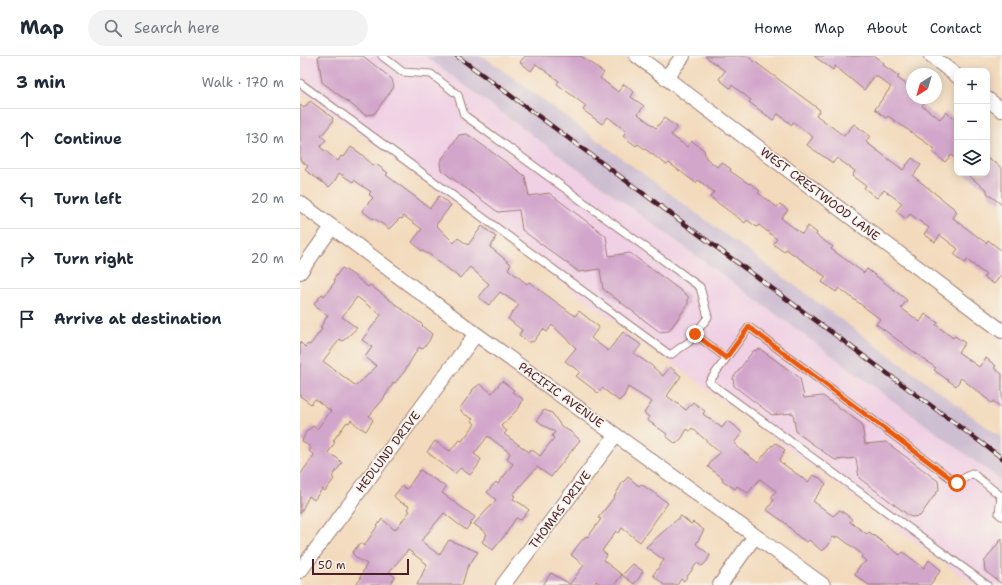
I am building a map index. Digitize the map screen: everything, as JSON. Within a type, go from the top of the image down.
[{"type":"street","name":"WEST CRESTWOOD LANE","points":[[637,56],[1002,331]]},
{"type":"street","points":[[666,78],[683,56]]},
{"type":"street","points":[[931,56],[954,74]]},
{"type":"street","points":[[990,100],[1002,110]]},
{"type":"street","name":"PACIFIC AVENUE","points":[[300,203],[476,334],[823,585]]},
{"type":"street","points":[[300,272],[332,227]]},
{"type":"street","name":"HEDLUND DRIVE","points":[[300,571],[476,334]]},
{"type":"street","name":"THOMAS DRIVE","points":[[503,585],[616,435]]},
{"type":"street","points":[[720,585],[755,536]]},
{"type":"lane","points":[[300,83],[670,355],[689,342],[708,317],[700,287],[464,115],[458,95],[431,74],[403,72],[382,56]]},
{"type":"lane","points":[[987,585],[709,382],[749,327],[957,483],[972,473],[1001,496],[1000,514],[1002,516]]},
{"type":"lane","points":[[695,334],[726,358]]},
{"type":"shaded area","points":[[300,56],[425,56],[1002,481],[1002,585],[974,585],[300,90]]},
{"type":"shaded area","points":[[425,56],[483,56],[1002,438],[1002,481]]},
{"type":"building","points":[[318,56],[363,56],[392,79],[394,87],[374,114],[365,115],[322,82]]},
{"type":"building","points":[[525,56],[581,56],[604,73],[600,78],[618,92],[624,84],[634,92],[631,97],[644,106],[638,114],[656,128],[664,118],[677,127],[671,135],[687,147],[692,141],[704,150],[706,158],[717,167],[721,162],[731,169],[730,171],[760,191],[758,193],[777,207],[780,204],[788,210],[781,218],[802,234],[808,226],[817,233],[816,235],[833,247],[831,249],[864,273],[867,269],[907,300],[901,308],[920,322],[925,314],[938,323],[936,325],[953,338],[955,336],[965,343],[958,352],[979,367],[986,358],[996,366],[994,368],[1002,374],[1002,408],[993,401],[992,403],[961,378],[956,386],[934,370],[936,368],[876,324],[880,319],[839,288],[836,292],[822,282],[826,277],[786,249],[784,252],[773,244],[777,239],[759,225],[757,227],[747,220],[745,223],[710,197],[714,192],[698,180],[696,183],[669,163],[667,165],[638,144],[636,146],[623,136],[626,131],[608,117],[602,124],[583,110],[586,106],[557,84],[559,81],[536,64],[531,71],[520,62]]},
{"type":"building","points":[[705,56],[747,56],[820,110],[816,115],[844,136],[854,124],[870,136],[866,142],[903,170],[912,158],[921,165],[913,176],[956,210],[955,211],[957,212],[953,218],[986,243],[988,240],[1002,251],[1002,274],[994,284],[984,277],[986,275],[967,260],[965,263],[954,254],[958,249],[940,235],[935,242],[924,234],[929,228],[910,214],[906,219],[896,211],[902,203],[884,190],[877,198],[864,188],[866,186],[852,176],[855,171],[837,158],[833,163],[807,145],[813,137],[793,122],[792,125],[778,114],[773,120],[749,102],[751,100],[732,85],[730,88],[719,79],[725,71]]},
{"type":"building","points":[[814,56],[874,56],[884,63],[883,65],[899,76],[897,78],[906,84],[906,104],[924,104],[922,106],[940,119],[946,112],[954,119],[954,157],[951,155],[945,162],[932,152],[935,149],[888,116],[886,118],[875,109],[891,87],[875,75],[864,90],[835,66],[833,70]]},
{"type":"building","points":[[310,101],[333,118],[333,121],[321,136],[326,140],[320,147],[338,161],[341,156],[344,157],[351,147],[374,166],[376,164],[388,173],[386,175],[430,208],[439,196],[451,205],[436,225],[454,243],[458,238],[468,245],[482,226],[496,237],[490,247],[511,264],[508,269],[527,284],[529,282],[575,316],[579,311],[599,327],[591,338],[608,351],[623,332],[641,345],[634,354],[651,365],[663,376],[670,367],[681,376],[667,396],[686,410],[693,402],[705,411],[703,414],[722,428],[727,421],[734,425],[742,433],[734,443],[758,463],[772,445],[773,446],[776,443],[785,450],[779,461],[808,482],[813,475],[820,478],[826,484],[813,501],[833,516],[840,510],[852,519],[850,522],[867,534],[869,532],[900,555],[903,552],[924,568],[929,560],[941,570],[930,585],[869,585],[855,575],[858,568],[866,561],[861,557],[863,555],[838,536],[835,538],[833,537],[828,546],[822,551],[809,540],[807,542],[799,537],[784,522],[767,510],[774,500],[771,497],[776,491],[760,479],[748,493],[737,486],[735,489],[722,480],[723,478],[708,467],[712,460],[720,453],[692,428],[690,431],[687,429],[682,438],[676,444],[666,436],[667,434],[647,420],[649,417],[644,413],[652,402],[628,387],[624,396],[619,401],[602,388],[598,393],[576,376],[580,372],[565,361],[576,348],[552,325],[547,332],[543,329],[533,342],[531,341],[530,343],[519,335],[522,330],[508,319],[519,305],[500,292],[489,305],[479,298],[489,284],[470,267],[460,278],[421,250],[412,242],[422,229],[404,216],[389,229],[362,211],[373,198],[369,194],[371,192],[354,180],[353,182],[339,173],[329,187],[305,170],[308,166],[300,160],[300,105],[304,108]]},
{"type":"building","points":[[467,134],[525,176],[529,196],[549,193],[606,236],[609,256],[630,253],[688,296],[688,304],[669,331],[660,332],[603,289],[600,269],[579,272],[522,230],[519,210],[498,212],[441,170],[440,162],[459,135]]},
{"type":"building","points":[[990,159],[1002,168],[1002,205],[987,193],[987,190],[969,176],[990,176]]},
{"type":"building","points":[[342,268],[368,287],[370,285],[423,325],[422,326],[432,334],[429,341],[422,349],[419,347],[404,372],[395,383],[394,382],[382,401],[369,416],[373,420],[366,431],[351,420],[349,423],[347,422],[333,441],[335,442],[328,453],[342,463],[332,477],[334,479],[325,491],[322,489],[314,500],[309,496],[300,514],[300,475],[314,455],[309,451],[311,448],[302,441],[306,432],[313,426],[317,429],[331,411],[315,399],[311,404],[300,396],[300,342],[305,347],[308,344],[310,345],[322,329],[320,328],[328,315],[319,310],[314,304],[322,294],[324,296],[335,282],[334,279]],"holes":[[[357,297],[381,315],[362,340],[372,347],[365,357],[377,366],[356,386],[323,361],[340,339],[343,341],[357,328],[342,317]]]},
{"type":"building","points":[[760,349],[800,378],[804,398],[823,396],[862,424],[865,444],[886,442],[938,481],[939,489],[920,516],[911,517],[859,478],[856,458],[835,460],[796,432],[793,413],[772,415],[734,386],[733,378],[753,351]]},
{"type":"building","points":[[502,381],[514,390],[512,392],[523,399],[519,408],[501,426],[507,431],[504,434],[529,452],[531,449],[540,456],[554,438],[552,436],[555,432],[537,420],[544,410],[552,413],[561,426],[580,440],[551,477],[537,467],[513,495],[515,496],[513,499],[529,510],[521,520],[516,518],[493,550],[482,542],[487,534],[474,524],[496,500],[487,492],[496,482],[498,484],[513,464],[507,459],[510,453],[488,436],[474,454],[481,459],[477,467],[470,475],[460,468],[455,474],[427,452],[435,441],[450,451],[460,440],[462,441],[475,424],[472,421],[473,419],[459,409],[473,389],[480,384],[492,393]]},
{"type":"building","points":[[420,470],[446,487],[442,493],[475,517],[466,530],[444,513],[421,541],[439,555],[449,540],[478,552],[467,568],[462,585],[417,585],[427,564],[408,550],[389,572],[395,577],[390,585],[356,585],[367,564],[358,559],[352,553],[360,543],[364,546],[382,519],[395,530],[410,511],[407,509],[409,506],[400,502],[394,496],[402,486],[407,489]]},
{"type":"building","points":[[628,477],[639,486],[641,484],[668,503],[640,542],[622,528],[619,533],[616,531],[602,551],[607,555],[603,560],[622,575],[614,585],[601,585],[596,581],[593,585],[543,585],[551,573],[570,584],[584,565],[571,555],[586,536],[588,537],[601,519],[598,518],[613,499],[622,483]]},
{"type":"building","points":[[681,516],[691,524],[693,522],[704,530],[696,544],[710,555],[702,566],[697,563],[684,581],[681,579],[677,585],[664,585],[653,575],[664,560],[646,547]]},
{"type":"building","points":[[1002,538],[1002,584],[985,571],[984,562]]},
{"type":"building","points":[[633,564],[643,571],[634,584],[622,575]]},
{"type":"railway","points":[[457,56],[1002,458]]},
{"type":"route","points":[[695,334],[726,358],[749,327],[957,483]]}]
